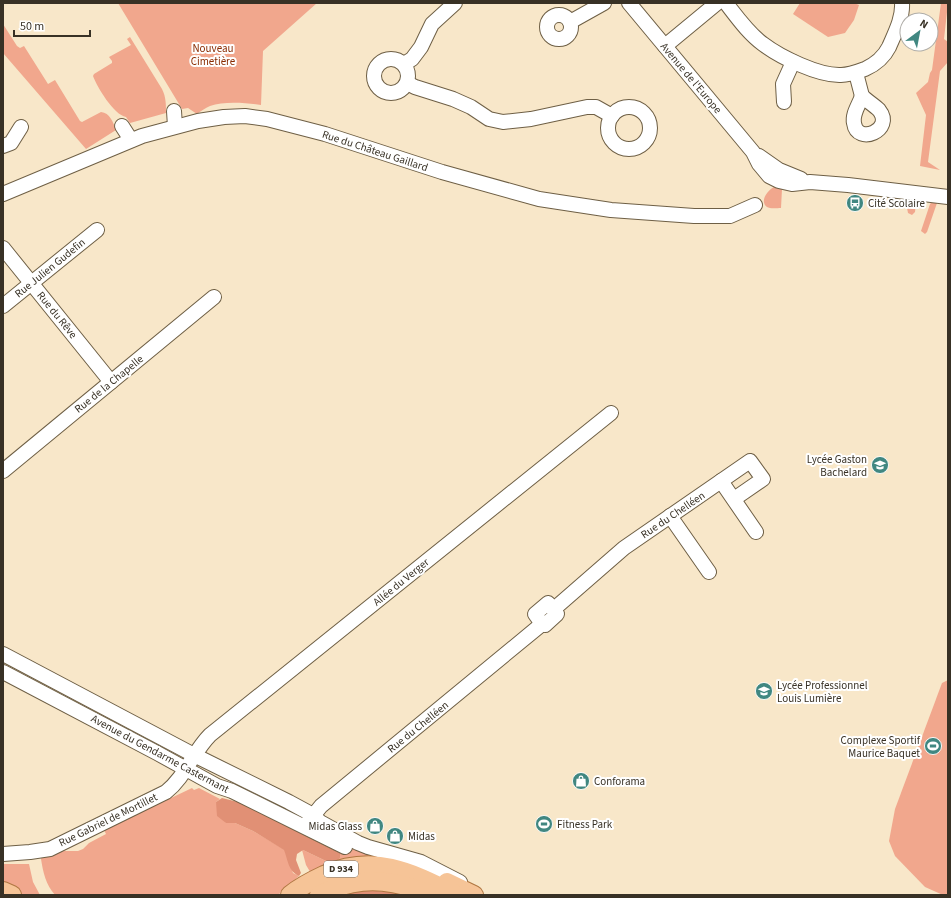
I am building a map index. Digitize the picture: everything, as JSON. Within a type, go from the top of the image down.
[{"type":"main road","name":"D 934","points":[[290,895],[300,886],[334,871],[352,866],[372,864],[398,869],[457,895]]},
{"type":"main road","points":[[398,869],[424,872],[474,895]]},
{"type":"main road","name":"D 934","points":[[319,895],[357,882],[378,881],[404,885],[433,895]]},
{"type":"main road","points":[[3,891],[12,895]]},
{"type":"street","points":[[404,64],[412,58],[421,47],[432,24],[455,3]]},
{"type":"street","points":[[570,22],[604,3]]},
{"type":"street","name":"Avenue de l'Europe","points":[[629,3],[753,152],[779,170],[810,182],[948,197]]},
{"type":"street","points":[[665,46],[718,3],[761,43],[794,62],[823,73],[840,75],[856,73],[874,64],[886,53],[902,14],[902,3]]},
{"type":"street","points":[[394,58],[404,64],[409,73],[407,83],[404,88],[394,93],[388,93],[378,87],[375,81],[375,70],[382,61],[394,58]]},
{"type":"street","points":[[784,102],[783,84],[794,62]]},
{"type":"street","points":[[856,73],[862,96]]},
{"type":"street","points":[[407,83],[453,99],[498,122],[512,122],[587,107],[596,107],[612,116]]},
{"type":"street","points":[[174,111],[175,126]]},
{"type":"street","name":"Rue du Château Gaillard","points":[[3,194],[130,140],[175,126],[198,121],[224,117],[245,116],[267,119],[325,134],[442,172],[539,199],[611,210],[660,214],[730,216],[755,205]]},
{"type":"street","points":[[122,126],[130,140]]},
{"type":"street","points":[[3,146],[11,143],[21,127]]},
{"type":"street","name":"Rue Julien Gudefin","points":[[3,306],[97,230]]},
{"type":"street","name":"Rue du Rêve","points":[[3,248],[112,382]]},
{"type":"street","name":"Rue de la Chapelle","points":[[3,471],[214,297]]},
{"type":"street","name":"Allée du Verger","points":[[194,755],[202,743],[210,735],[611,413]]},
{"type":"street","name":"Rue du Chelléen","points":[[312,821],[328,801],[542,624],[547,624],[557,614],[554,609],[624,548],[750,461],[763,479],[734,499]]},
{"type":"street","points":[[721,481],[756,532]]},
{"type":"street","points":[[670,516],[709,572]]},
{"type":"street","name":"Avenue du Gendarme Castermant","points":[[3,654],[194,755],[312,821]]},
{"type":"street","points":[[3,661],[71,696],[90,700]]},
{"type":"street","name":"Avenue du Gendarme Castermant","points":[[3,672],[186,769],[312,821],[368,847],[421,862],[481,895]]},
{"type":"street","points":[[111,728],[126,729],[178,758],[194,755]]},
{"type":"street","name":"Rue Gabriel de Mortillet","points":[[3,854],[50,849],[166,792],[173,787],[194,755]]},
{"type":"street","points":[[312,821],[345,847]]},
{"type":"green space","name":"Nouveau Cimetière","points":[[118,3],[317,3],[263,51],[261,105],[222,103],[210,106],[197,114],[188,108],[182,109]]},
{"type":"green space","points":[[800,3],[854,3],[859,5],[854,20],[845,33],[828,37],[793,14]]},
{"type":"green space","points":[[941,3],[948,3],[944,39],[948,42],[948,62],[940,71],[928,162],[940,170],[920,166],[926,115],[916,93],[928,82],[932,70],[934,52],[939,52],[939,18]]},
{"type":"green space","points":[[3,24],[17,46],[20,48],[24,46],[48,84],[55,80],[80,121],[82,122],[101,112],[107,114],[111,118],[116,130],[86,149],[3,53]]},
{"type":"green space","points":[[130,37],[162,89],[166,104],[166,113],[130,123],[126,117],[121,115],[111,106],[98,87],[93,76],[112,63],[109,57],[131,45],[127,39]]},
{"type":"green space","points":[[774,187],[782,189],[781,208],[767,207],[764,202],[765,196]]},
{"type":"green space","points":[[911,199],[916,202],[915,212],[912,215],[908,213],[906,203],[907,200]]},
{"type":"green space","points":[[934,201],[937,203],[925,234],[921,231],[930,204]]},
{"type":"green space","name":"Complexe Sportif Maurice Baquet","points":[[948,680],[948,895],[943,895],[925,887],[895,856],[889,841],[895,809],[942,683]]},
{"type":"green space","points":[[192,788],[194,790],[199,788],[220,799],[216,802],[226,823],[235,823],[253,831],[285,850],[293,873],[299,876],[278,895],[55,895],[47,883],[41,859],[42,856],[64,851],[78,851],[83,849],[89,843],[106,834],[104,830]]},
{"type":"green space","points":[[353,845],[410,861],[312,875],[306,865],[302,850],[326,861],[340,858],[340,853],[346,853]]},
{"type":"green space","points":[[3,864],[29,864],[33,882],[40,895],[24,895],[3,886]]},
{"type":"shaded area","points":[[222,798],[238,802],[340,853],[340,858],[335,862],[326,861],[303,850],[297,854],[296,860],[301,873],[299,876],[295,874],[290,868],[284,850],[253,831],[235,823],[226,823],[217,816],[216,802]]},
{"type":"shaded area","points":[[363,890],[390,892],[403,895],[341,895]]},
{"type":"place","name":"Cité Scolaire","points":[[855,203]]},
{"type":"place","name":"Lycée Gaston Bachelard","points":[[880,465]]},
{"type":"place","name":"Lycée Professionnel Louis Lumière","points":[[764,691]]},
{"type":"place","name":"Complexe Sportif Maurice Baquet","points":[[933,746]]},
{"type":"place","name":"Conforama","points":[[581,781]]},
{"type":"place","name":"Fitness Park","points":[[544,824]]},
{"type":"place","name":"Midas Glass","points":[[375,826]]},
{"type":"place","name":"Midas","points":[[395,836]]}]
